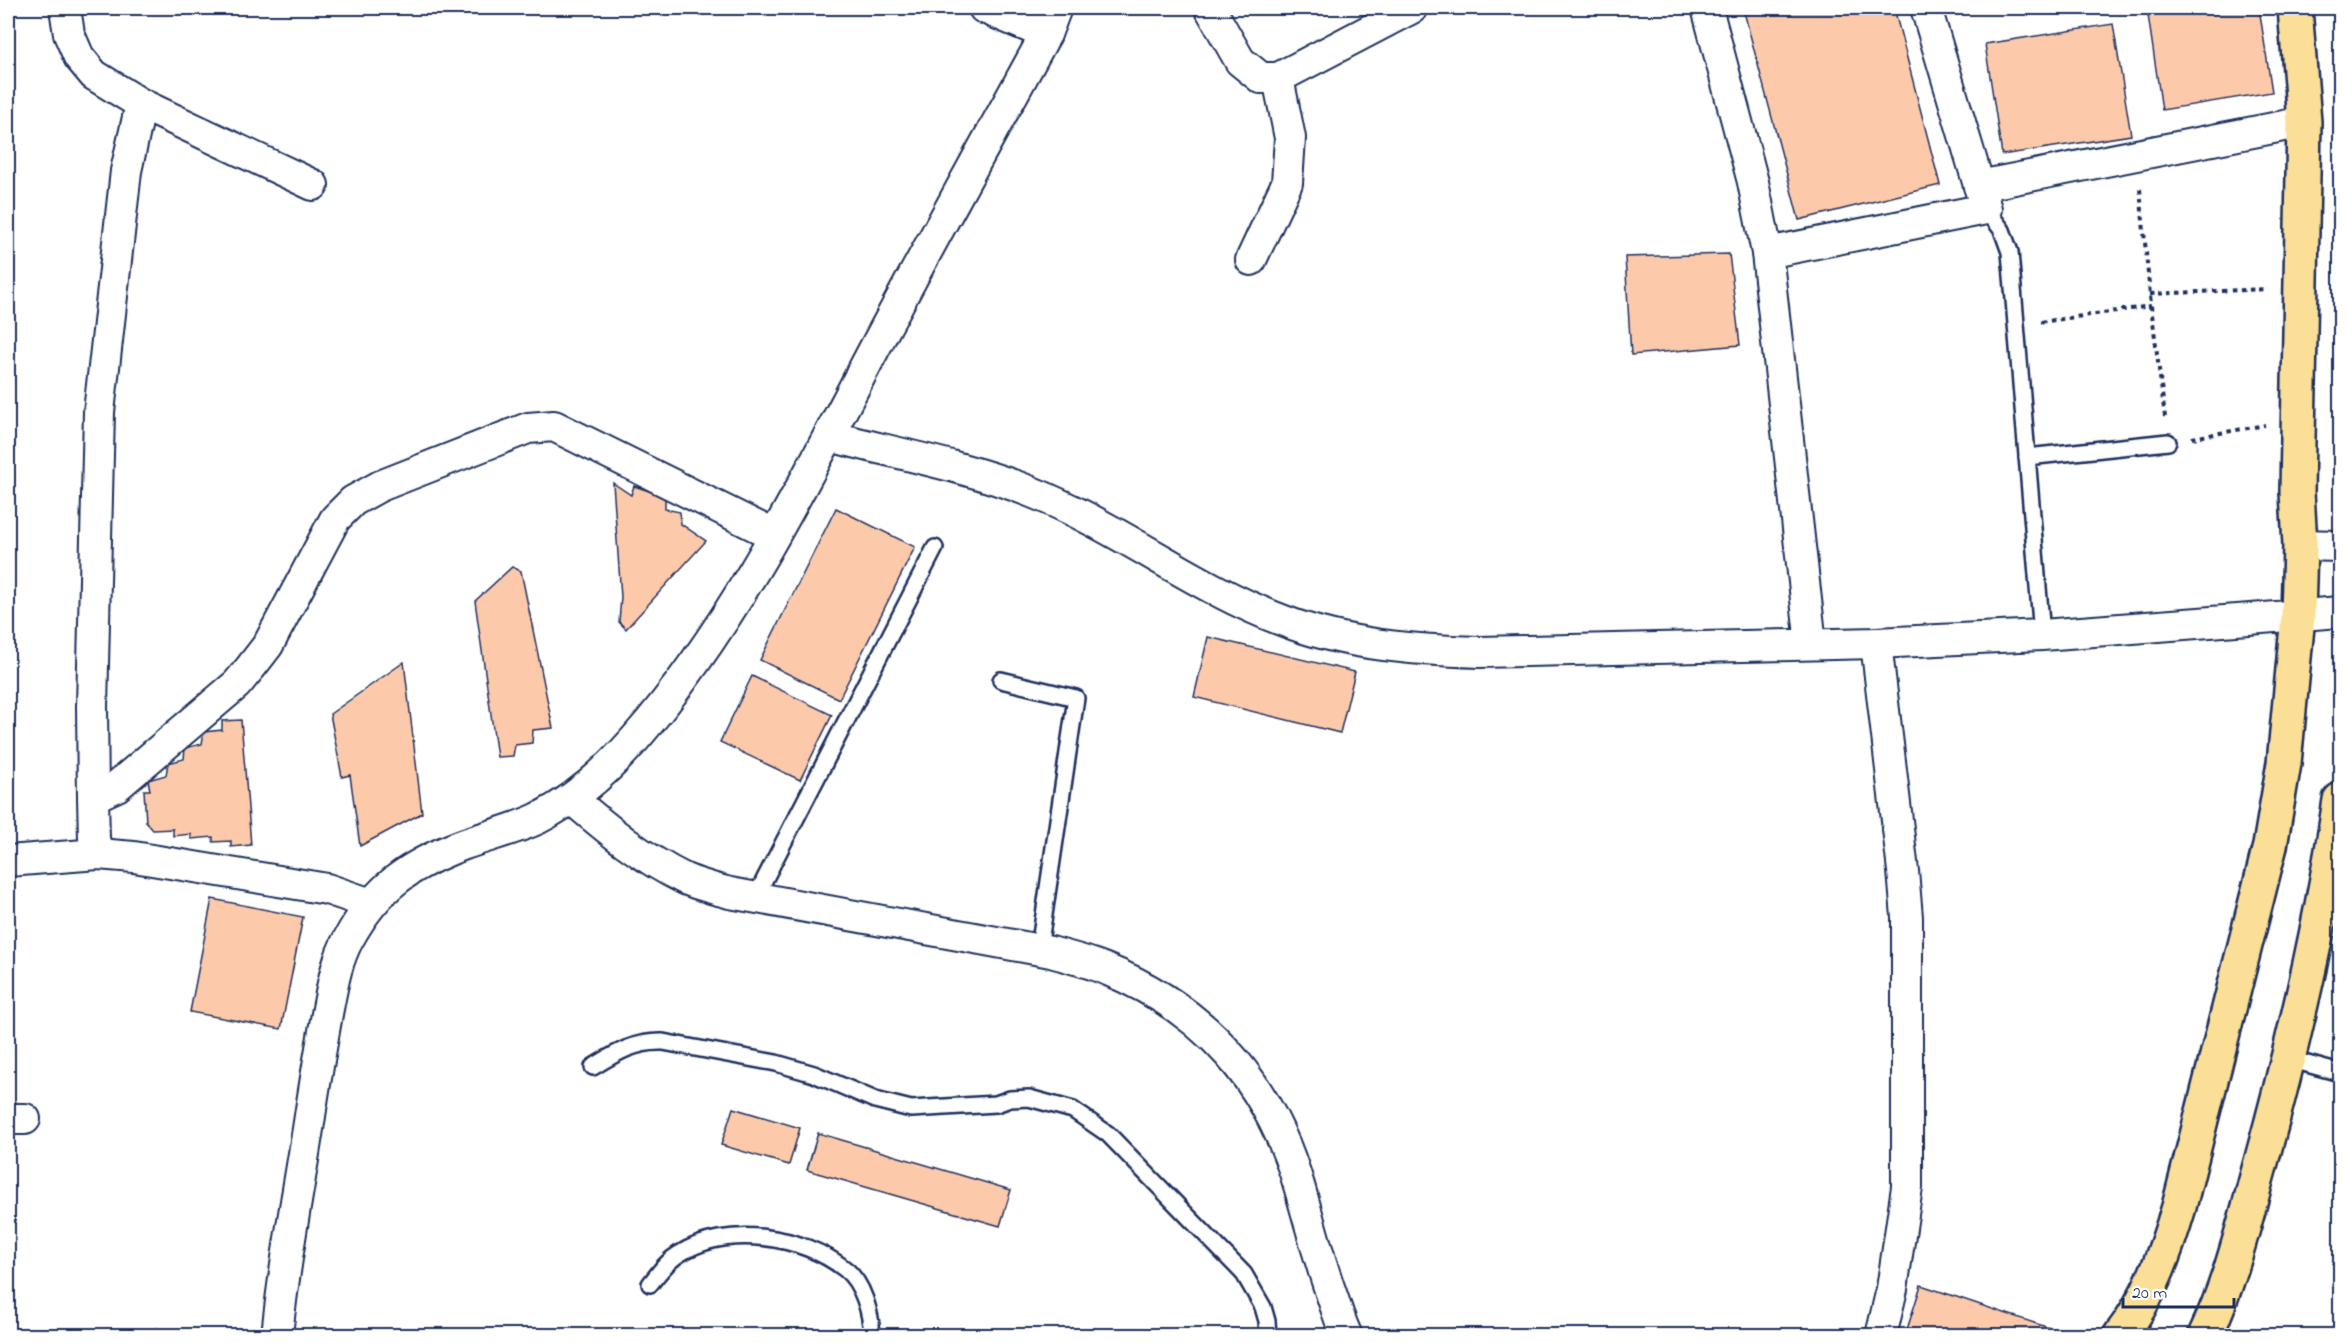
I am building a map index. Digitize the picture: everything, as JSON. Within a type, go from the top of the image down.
[{"type":"main road","points":[[2120,1335],[2148,1294],[2164,1258],[2228,1018],[2270,846],[2284,763],[2298,616],[2300,545],[2297,492],[2304,122],[2295,8]]},
{"type":"main road","points":[[2205,1335],[2217,1311],[2236,1250],[2289,1059],[2328,884],[2340,800]]},
{"type":"street","points":[[65,8],[69,34],[79,57],[94,75],[141,104],[313,185]]},
{"type":"street","points":[[984,8],[1051,21],[1079,8]]},
{"type":"street","points":[[1210,8],[1240,61],[1261,78],[1278,78],[1412,8]]},
{"type":"street","points":[[1707,8],[1753,182],[1767,253],[1810,644]]},
{"type":"street","points":[[1926,8],[1983,198]]},
{"type":"street","points":[[277,1335],[318,1063],[334,977],[346,942],[371,904],[400,875],[420,863],[463,845],[513,829],[541,817],[572,799],[605,771],[636,738],[682,680],[740,594],[774,535],[1051,21]]},
{"type":"street","points":[[1251,260],[1287,183],[1290,138],[1278,78]]},
{"type":"street","points":[[98,854],[94,839],[92,707],[99,412],[126,171],[141,104]]},
{"type":"street","points":[[1767,253],[1983,198],[2137,155],[2304,122]]},
{"type":"street","points":[[93,797],[117,786],[237,684],[268,645],[335,519],[353,501],[380,486],[528,428],[555,426],[774,535]]},
{"type":"street","points":[[829,436],[1030,491],[1065,507],[1247,606],[1285,622],[1373,644],[1418,650],[1480,652],[1876,643],[2042,635],[2340,612]]},
{"type":"street","points":[[2300,545],[2340,546]]},
{"type":"street","points":[[1876,643],[1907,917],[1907,1187],[1892,1289],[1881,1335]]},
{"type":"street","points":[[572,799],[617,838],[687,880],[729,893],[1039,949],[1102,968],[1152,991],[1187,1013],[1222,1044],[1240,1066],[1272,1114],[1290,1154],[1323,1270],[1347,1335]]},
{"type":"street","points":[[8,861],[98,854],[134,857],[327,889],[371,904]]},
{"type":"lane","points":[[1983,198],[2002,230],[2010,252],[2042,635]]},
{"type":"lane","points":[[2027,457],[2168,442]]},
{"type":"lane","points":[[755,898],[935,548]]},
{"type":"lane","points":[[1001,680],[1076,698],[1039,949]]},
{"type":"lane","points":[[593,1067],[633,1044],[649,1041],[663,1042],[777,1063],[814,1074],[875,1100],[911,1109],[996,1104],[1010,1099],[1029,1098],[1073,1110],[1108,1134],[1244,1274],[1263,1306],[1268,1335]]},
{"type":"lane","points":[[2289,1059],[2340,1073]]},
{"type":"lane","points":[[650,1284],[678,1255],[699,1244],[721,1239],[755,1237],[783,1241],[817,1252],[846,1270],[860,1288],[872,1335]]},
{"type":"path","points":[[2137,155],[2151,306],[2168,442],[2298,419]]},
{"type":"path","points":[[2150,294],[2301,288]]},
{"type":"path","points":[[2016,325],[2151,306]]},
{"type":"building","points":[[1743,8],[1894,8],[1940,185],[1799,220]]},
{"type":"building","points":[[2147,8],[2259,8],[2272,92],[2162,110]]},
{"type":"building","points":[[2113,24],[2131,135],[2002,155],[1985,44]]},
{"type":"building","points":[[1729,254],[1740,345],[1631,355],[1625,257]]},
{"type":"building","points":[[613,483],[631,495],[634,486],[665,496],[665,509],[680,512],[681,524],[706,541],[626,629],[619,622],[621,597]]},
{"type":"building","points":[[836,508],[915,547],[839,699],[760,660]]},
{"type":"building","points":[[512,567],[521,571],[553,728],[533,730],[532,743],[515,745],[513,756],[497,757],[475,601]]},
{"type":"building","points":[[1208,637],[1355,672],[1340,733],[1194,697]]},
{"type":"building","points":[[404,662],[422,813],[360,846],[350,775],[342,777],[330,714]]},
{"type":"building","points":[[752,676],[832,715],[800,780],[720,742]]},
{"type":"building","points":[[241,720],[251,845],[231,847],[231,841],[213,842],[213,837],[191,839],[191,834],[173,836],[173,829],[153,830],[146,822],[144,790],[150,790],[148,780],[166,775],[168,763],[184,759],[185,748],[202,744],[204,732],[222,730],[222,721]]},
{"type":"building","points":[[212,899],[303,917],[281,1029],[190,1012]]},
{"type":"building","points":[[733,1108],[800,1128],[789,1165],[721,1145]]},
{"type":"building","points":[[818,1133],[1011,1190],[1000,1226],[807,1170]]},
{"type":"building","points":[[1921,1285],[2070,1335],[1905,1336]]},
{"type":"building","points":[[156,1328],[188,1336],[154,1336]]}]
